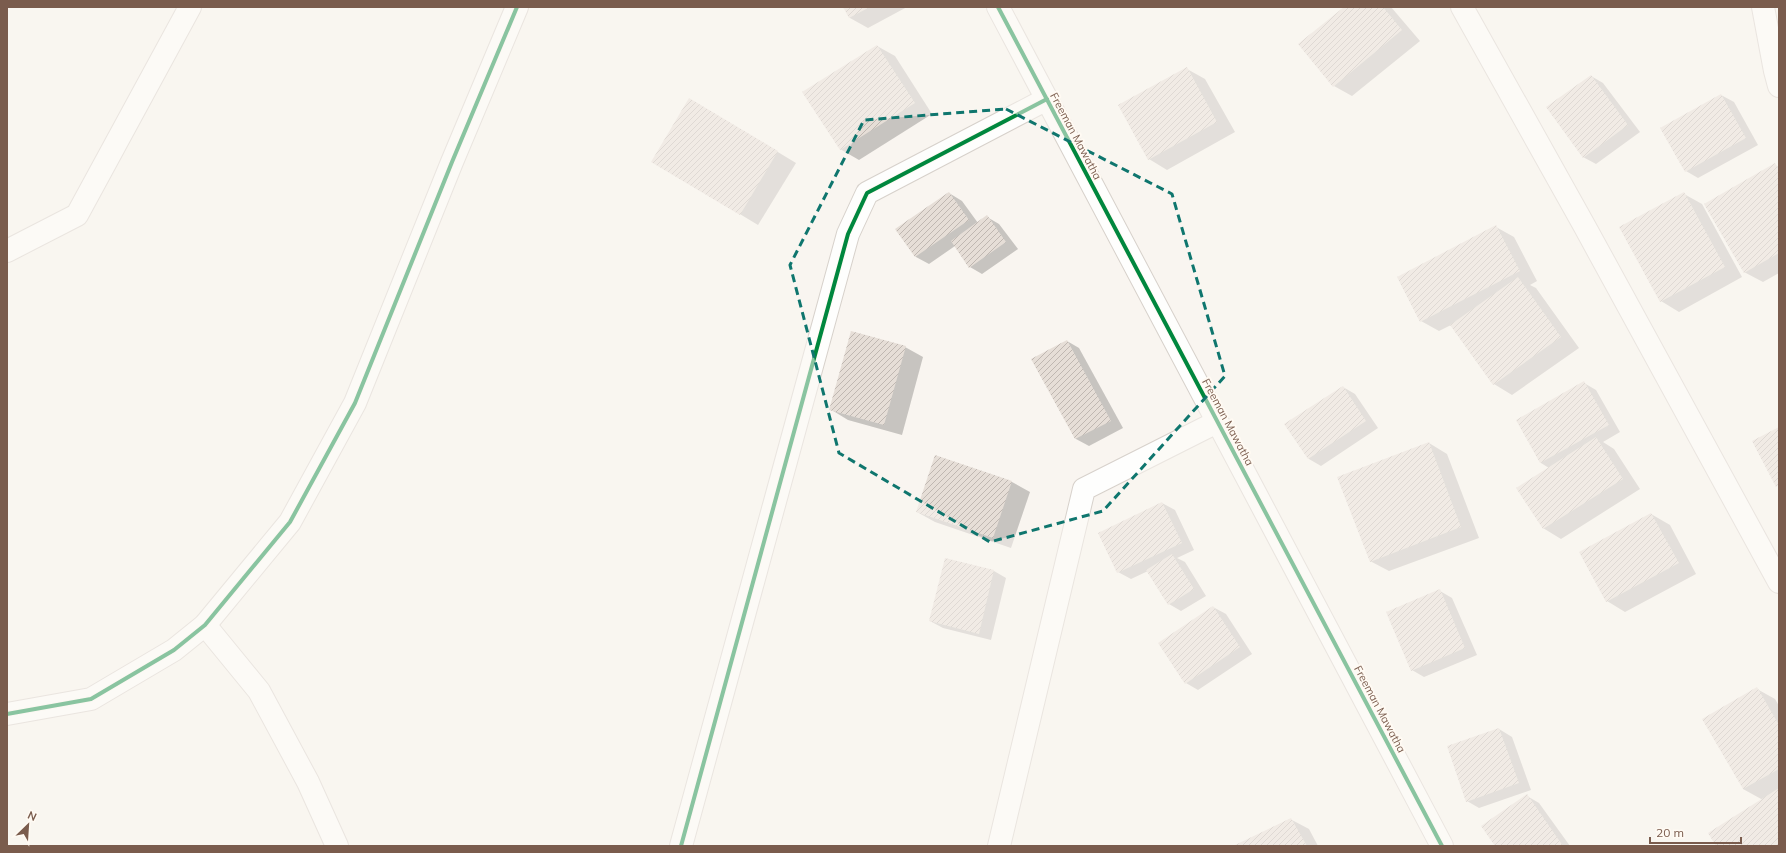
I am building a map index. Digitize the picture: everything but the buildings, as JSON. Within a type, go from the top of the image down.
[{"type":"street","points":[[7,251],[77,215],[190,7]]},
{"type":"street","points":[[7,714],[90,699],[174,650],[205,625],[290,522],[354,403],[517,7]]},
{"type":"street","name":"Freeman Mawatha","points":[[998,7],[1442,846]]},
{"type":"street","points":[[1462,7],[1582,220],[1779,582]]},
{"type":"street","points":[[1763,7],[1779,86]]},
{"type":"street","points":[[681,846],[848,234],[867,193],[1046,99]]},
{"type":"street","points":[[999,846],[1084,489],[1218,422]]},
{"type":"street","points":[[205,625],[258,691],[308,782],[337,846]]},
{"type":"highlighted area","points":[[1006,109],[1172,194],[1225,376],[1103,511],[990,542],[839,453],[790,265],[864,120]]},
{"type":"cycle path","points":[[7,714],[91,699],[174,650],[205,625],[290,522],[355,403],[452,162],[517,7]]},
{"type":"cycle path","points":[[998,7],[1442,846]]},
{"type":"cycle path","points":[[681,846],[848,234],[867,193],[1047,99]]}]
